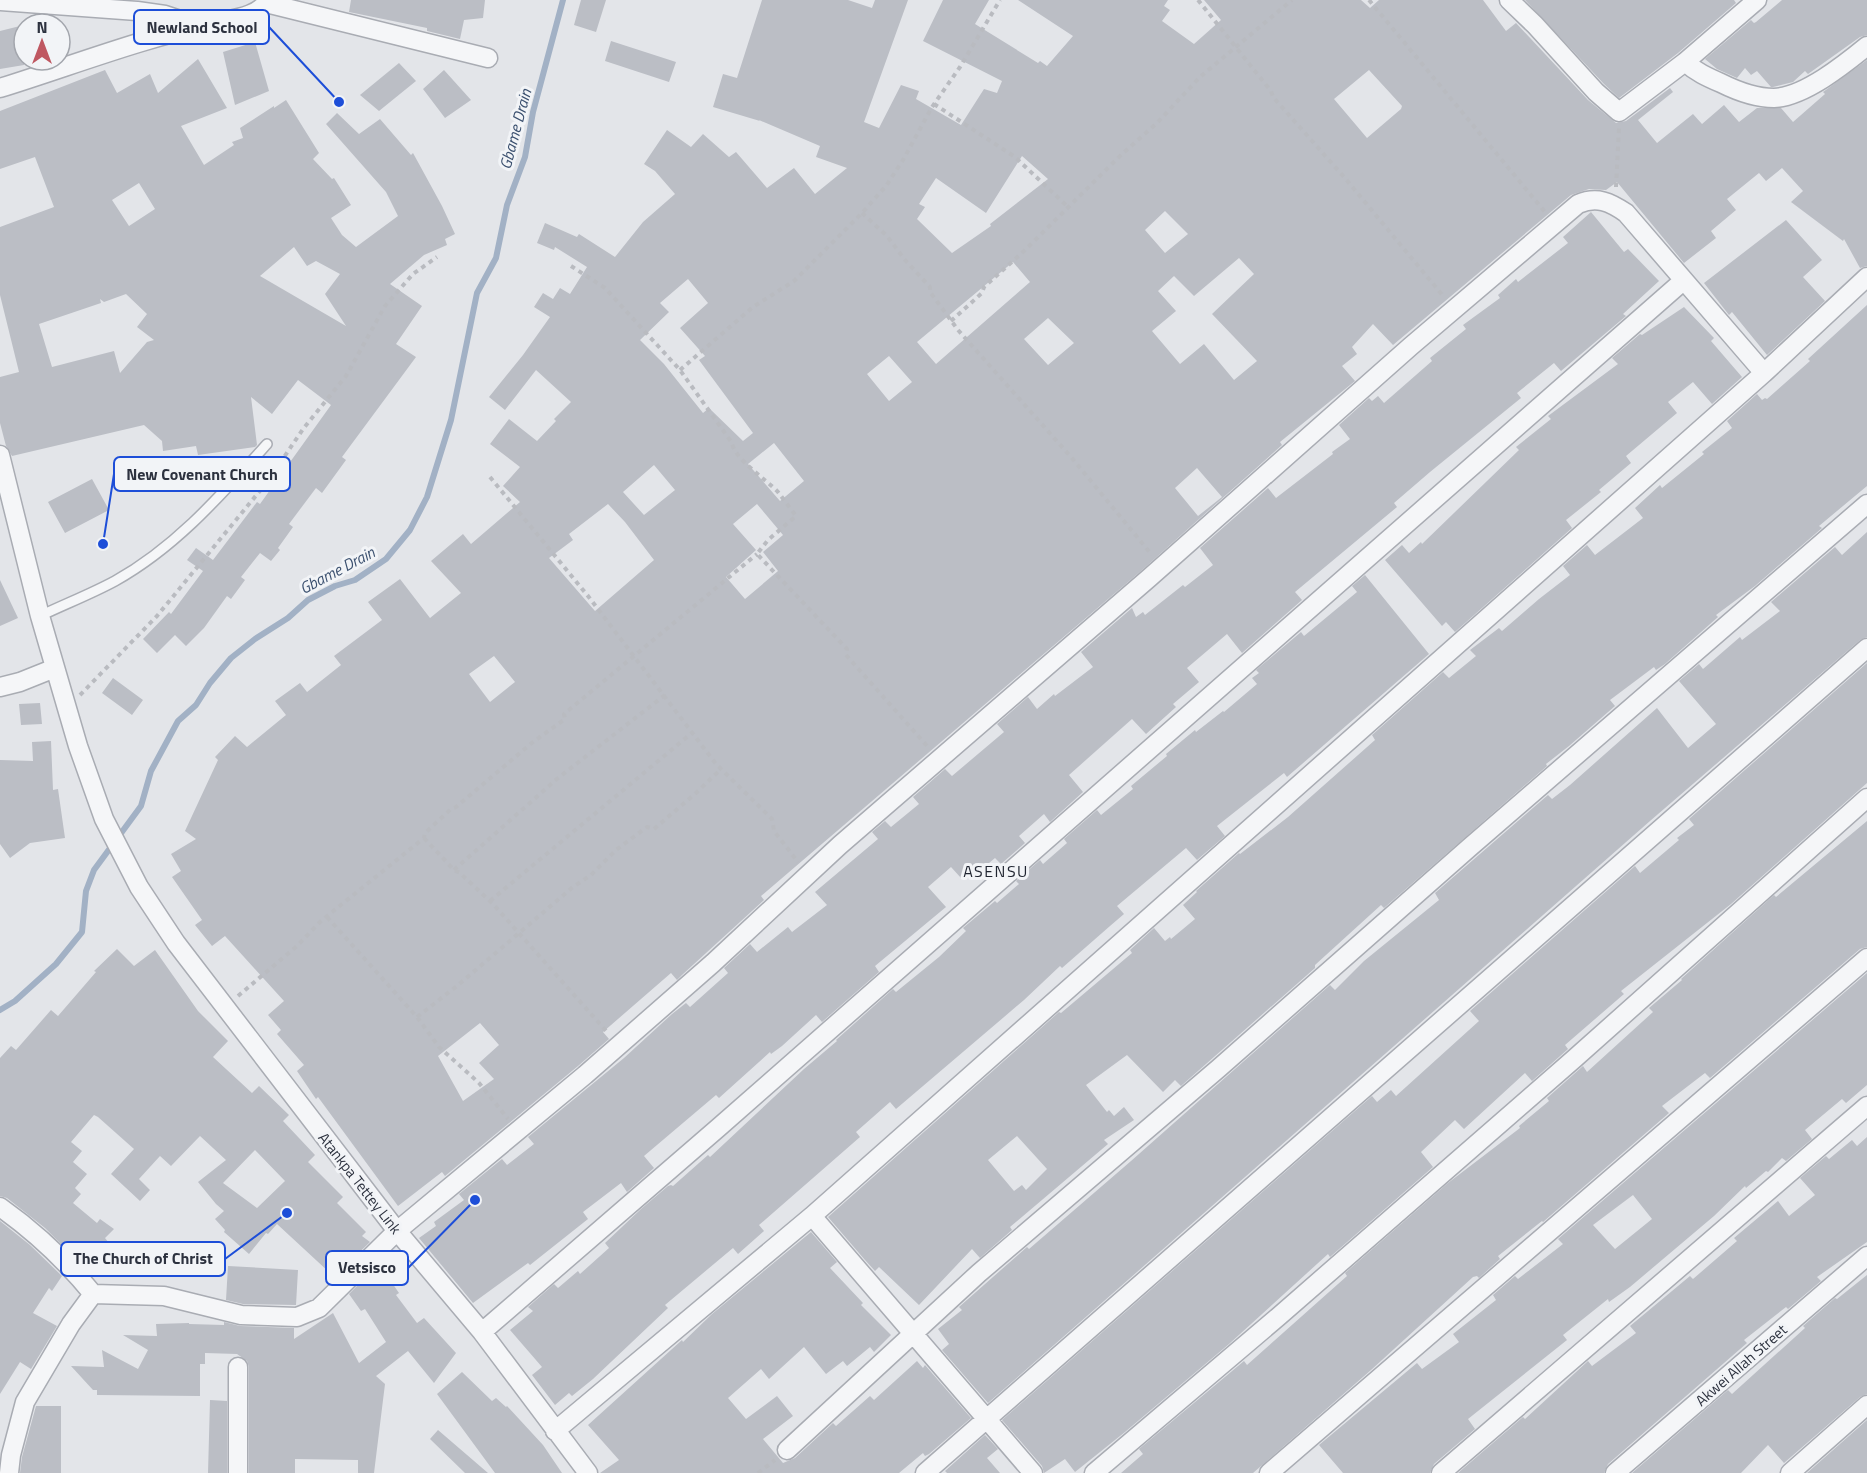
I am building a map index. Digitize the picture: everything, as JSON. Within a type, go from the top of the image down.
[{"type":"street","points":[[1509,0],[1535,24],[1596,92],[1619,112],[1685,62],[1757,0]]},
{"type":"street","points":[[0,1],[138,11],[165,15],[198,26]]},
{"type":"street","points":[[0,88],[198,26],[252,14],[267,2],[488,58]]},
{"type":"street","points":[[1685,62],[1696,72],[1729,87],[1757,96],[1776,98],[1813,84],[1867,46]]},
{"type":"street","points":[[0,1207],[24,1224],[78,1276],[93,1294],[164,1296],[241,1315],[297,1317],[320,1308],[397,1231],[618,1046],[939,759],[1454,309],[1578,204],[1589,199],[1603,200],[1626,213],[1764,373]]},
{"type":"street","points":[[555,1431],[812,1216],[1764,373],[1867,278]]},
{"type":"street","points":[[482,1332],[736,1113],[1683,281]]},
{"type":"street","name":"Atankpa Tettey Link","points":[[0,455],[40,616],[67,708],[104,819],[139,887],[176,943],[397,1231],[482,1332],[588,1473]]},
{"type":"street","points":[[788,1450],[1004,1251],[1219,1068],[1470,847],[1867,504]]},
{"type":"street","points":[[925,1473],[1867,648]]},
{"type":"street","points":[[0,687],[20,682],[55,668]]},
{"type":"street","points":[[1095,1473],[1278,1317],[1867,798]]},
{"type":"street","points":[[1269,1473],[1867,957]]},
{"type":"street","points":[[1441,1473],[1867,1106]]},
{"type":"street","points":[[812,1216],[1034,1473]]},
{"type":"street","name":"Akwei Allah Street","points":[[1615,1473],[1867,1256]]},
{"type":"street","points":[[9,1473],[11,1455],[25,1402],[70,1323],[93,1294]]},
{"type":"street","points":[[238,1366],[238,1473]]},
{"type":"street","points":[[1790,1473],[1867,1405]]},
{"type":"lane","points":[[40,616],[116,580],[167,545],[209,509],[267,444]]},
{"type":"path","points":[[680,370],[753,307],[794,281],[886,186],[934,104],[960,67],[1000,0]]},
{"type":"path","points":[[1198,0],[1271,91],[1273,97],[1344,177],[1454,309]]},
{"type":"path","points":[[951,321],[1122,154],[1157,123],[1200,77],[1292,0]]},
{"type":"path","points":[[1369,0],[1554,224]]},
{"type":"path","points":[[934,104],[1015,157],[1068,207]]},
{"type":"path","points":[[1615,205],[1619,112]]},
{"type":"path","points":[[862,213],[887,236],[930,287],[930,292],[951,321],[1071,457],[1162,566]]},
{"type":"path","points":[[67,708],[157,616],[268,481],[303,429],[346,376],[385,306],[413,274],[437,257]]},
{"type":"path","points":[[224,1005],[250,986],[327,916],[423,838],[425,833],[451,809],[565,719],[564,714],[757,554],[768,540],[796,516],[778,493],[733,448],[732,443],[680,370],[605,288],[571,266]]},
{"type":"path","points":[[490,477],[665,695],[721,769],[772,819],[774,831],[808,875]]},
{"type":"path","points":[[757,554],[847,649],[846,655],[939,759]]},
{"type":"path","points":[[454,870],[558,778],[665,695]]},
{"type":"path","points":[[489,902],[693,732]]},
{"type":"path","points":[[417,1017],[573,887],[591,875],[616,850],[647,827],[654,829],[721,769]]},
{"type":"path","points":[[423,838],[489,902],[578,1001],[599,1021],[618,1046]]},
{"type":"path","points":[[327,916],[417,1017],[439,1047],[479,1083],[517,1131]]},
{"type":"building","points":[[351,0],[485,0],[483,18],[464,20],[460,39],[427,31],[427,28],[349,12]]},
{"type":"building","points":[[581,0],[606,0],[596,32],[574,25]]},
{"type":"building","points":[[762,0],[848,0],[872,8],[875,0],[908,0],[864,122],[879,128],[901,85],[919,91],[916,99],[961,125],[984,89],[997,93],[1002,81],[923,41],[943,0],[989,0],[975,24],[1038,63],[1040,61],[1047,66],[1073,36],[1018,0],[1168,0],[1164,6],[1170,10],[1162,21],[1194,44],[1221,20],[1204,0],[1361,0],[1370,8],[1379,0],[1483,0],[1506,31],[1516,23],[1588,100],[1616,123],[1626,121],[1670,88],[1673,92],[1638,120],[1657,143],[1693,114],[1702,124],[1724,105],[1739,122],[1757,108],[1781,108],[1793,122],[1825,94],[1823,92],[1867,60],[1867,266],[1860,268],[1844,239],[1843,241],[1791,202],[1803,191],[1782,168],[1766,181],[1759,173],[1727,199],[1736,210],[1711,231],[1716,238],[1684,263],[1617,182],[1606,190],[1589,189],[1571,195],[1393,345],[1373,324],[1352,347],[1357,354],[1342,366],[1355,381],[1280,442],[1282,445],[1142,570],[761,896],[764,900],[677,980],[671,973],[603,1032],[609,1039],[578,1066],[445,1176],[442,1172],[398,1206],[297,1071],[304,1065],[277,1034],[281,1030],[268,1015],[284,1001],[225,936],[212,946],[195,925],[202,920],[172,877],[181,871],[171,854],[196,839],[185,831],[218,760],[215,757],[235,736],[247,747],[286,715],[275,701],[300,683],[307,692],[341,665],[334,656],[382,620],[368,602],[400,579],[430,618],[461,593],[431,561],[463,534],[471,544],[520,502],[503,486],[520,467],[490,444],[509,419],[537,441],[571,402],[536,370],[505,410],[489,397],[550,317],[534,307],[543,293],[553,299],[560,288],[570,294],[587,267],[555,247],[554,250],[537,243],[545,223],[577,237],[579,234],[615,257],[643,222],[675,194],[655,171],[644,164],[667,130],[691,147],[703,134],[729,157],[736,152],[767,188],[794,168],[815,194],[847,168],[816,157],[820,146],[759,120],[713,107],[723,74],[737,78]],"holes":[[[1369,70],[1402,106],[1367,138],[1334,99]],[[1022,156],[1048,179],[990,224],[991,226],[952,253],[917,219],[925,207],[919,204],[936,178],[986,213]],[[1165,211],[1188,234],[1165,253],[1145,230]],[[1239,258],[1254,274],[1212,314],[1257,361],[1234,380],[1204,344],[1180,364],[1152,331],[1176,311],[1158,291],[1174,276],[1194,296]],[[1013,262],[1030,282],[936,364],[917,342]],[[688,279],[708,303],[680,328],[705,356],[699,360],[753,433],[743,441],[709,408],[703,413],[664,364],[640,340],[669,312],[660,303]],[[1048,318],[1074,343],[1048,365],[1024,339]],[[889,356],[912,382],[889,401],[867,374]],[[774,443],[804,481],[780,501],[748,464]],[[654,465],[675,490],[644,515],[623,492]],[[1197,468],[1222,497],[1198,516],[1175,488]],[[608,504],[654,560],[595,611],[549,558],[573,540],[569,534]],[[757,504],[783,535],[763,552],[778,571],[745,599],[726,577],[756,550],[733,524]],[[494,656],[515,682],[490,702],[469,674]],[[480,1023],[499,1045],[479,1063],[494,1079],[463,1101],[438,1056]]]},
{"type":"building","points":[[1525,0],[1734,0],[1736,3],[1678,53],[1619,98]]},
{"type":"building","points":[[1782,0],[1867,0],[1867,35],[1860,37],[1808,74],[1805,71],[1793,82],[1773,87],[1757,71],[1751,75],[1745,68],[1737,78],[1717,69],[1705,59],[1751,20],[1756,22]]},
{"type":"building","points":[[12,28],[12,67],[0,69],[0,31]]},
{"type":"building","points":[[611,41],[676,62],[669,82],[605,61]]},
{"type":"building","points":[[255,42],[269,91],[235,105],[223,52]]},
{"type":"building","points":[[198,59],[227,108],[181,126],[204,165],[234,145],[232,142],[243,138],[240,128],[286,100],[319,153],[313,159],[332,179],[334,178],[351,205],[331,218],[342,235],[356,247],[398,216],[386,192],[326,124],[337,113],[359,134],[380,119],[411,155],[413,153],[455,234],[445,239],[447,245],[424,255],[390,284],[422,306],[396,344],[416,357],[342,457],[346,460],[322,493],[316,488],[289,524],[293,527],[271,561],[260,553],[241,577],[245,580],[231,599],[227,596],[204,628],[186,646],[175,635],[157,653],[143,639],[169,612],[171,614],[203,571],[187,560],[196,548],[213,560],[257,502],[260,504],[331,405],[298,380],[272,414],[251,397],[257,445],[198,455],[196,446],[163,451],[162,441],[144,425],[12,456],[6,446],[0,423],[0,377],[19,372],[0,295],[0,227],[54,207],[35,157],[0,169],[0,111],[105,70],[117,93],[150,74],[158,93]],"holes":[[[139,183],[155,209],[129,226],[112,200]],[[294,247],[307,266],[316,261],[340,274],[325,294],[346,326],[260,276]],[[126,294],[147,314],[137,327],[154,340],[147,342],[120,373],[114,351],[52,367],[39,324],[101,303],[100,299],[104,302]]]},
{"type":"building","points":[[399,63],[416,81],[379,111],[360,95]]},
{"type":"building","points":[[444,70],[471,100],[445,118],[423,89]]},
{"type":"building","points":[[1591,212],[1624,252],[1628,249],[1659,281],[1623,314],[1626,316],[1561,371],[1554,363],[1517,393],[1521,398],[1430,472],[1394,503],[1397,507],[1295,592],[1302,600],[1242,653],[1227,634],[1187,668],[1199,682],[1173,704],[1176,707],[1146,734],[1132,719],[1069,775],[1083,792],[1050,822],[1044,814],[1019,836],[1025,843],[1001,864],[995,858],[976,874],[972,870],[961,878],[951,867],[928,887],[946,907],[875,966],[879,972],[822,1022],[816,1015],[719,1098],[716,1095],[644,1156],[654,1168],[627,1192],[621,1183],[583,1212],[588,1219],[530,1265],[528,1263],[473,1303],[419,1238],[436,1226],[434,1222],[464,1200],[459,1194],[502,1159],[507,1165],[534,1144],[528,1137],[624,1058],[672,1014],[686,1003],[690,1007],[728,973],[724,968],[750,944],[757,952],[788,927],[792,932],[827,905],[815,892],[878,839],[872,832],[885,821],[891,827],[919,804],[913,797],[945,769],[952,776],[1004,732],[997,724],[1028,697],[1037,709],[1054,694],[1055,696],[1093,667],[1081,652],[1132,608],[1136,617],[1143,612],[1145,615],[1213,565],[1200,548],[1268,488],[1276,498],[1333,454],[1332,452],[1350,439],[1339,425],[1369,398],[1372,401],[1378,396],[1384,403],[1432,361],[1430,358],[1466,329],[1463,325],[1500,298],[1498,295],[1516,279],[1518,282],[1568,243],[1563,237]]},
{"type":"building","points":[[1786,220],[1822,260],[1803,277],[1825,301],[1767,355],[1732,312],[1729,315],[1704,283]]},
{"type":"building","points":[[1867,305],[1867,486],[1819,526],[1822,528],[1755,586],[1716,615],[1718,617],[1665,664],[1656,670],[1654,667],[1610,700],[1615,706],[1384,908],[1381,905],[1315,965],[1315,968],[1181,1086],[1175,1080],[1163,1092],[1127,1055],[1086,1085],[1107,1112],[1109,1110],[1114,1116],[1124,1107],[1134,1120],[1104,1140],[1108,1144],[1010,1227],[1012,1230],[980,1258],[972,1249],[919,1305],[879,1267],[875,1271],[828,1217],[1059,1012],[1061,1013],[1132,953],[1130,950],[1154,928],[1165,941],[1170,937],[1171,939],[1195,919],[1183,905],[1196,891],[1239,853],[1288,817],[1375,740],[1372,735],[1443,672],[1449,678],[1476,656],[1470,650],[1499,628],[1502,631],[1570,575],[1563,566],[1587,545],[1595,555],[1643,518],[1635,508],[1660,485],[1662,488],[1704,454],[1702,452],[1732,428],[1727,421],[1757,394],[1762,400],[1767,399],[1810,361],[1808,359]],"holes":[[[1017,1136],[1047,1169],[1026,1190],[1022,1185],[1014,1191],[988,1160]]]},
{"type":"building","points":[[1684,307],[1714,338],[1711,341],[1742,377],[1712,404],[1693,382],[1668,402],[1677,413],[1626,456],[1631,463],[1599,490],[1601,492],[1566,520],[1572,528],[1455,632],[1446,622],[1442,626],[1385,560],[1402,545],[1409,553],[1421,542],[1422,544],[1519,450],[1516,447],[1551,419],[1548,416],[1618,364],[1612,358],[1640,334],[1642,335]]},
{"type":"building","points":[[92,479],[109,510],[65,533],[48,502]]},
{"type":"building","points":[[1867,532],[1867,637],[1860,640],[1650,821],[988,1403],[942,1350],[949,1344],[938,1329],[962,1310],[959,1307],[1131,1161],[1330,985],[1335,990],[1364,961],[1439,900],[1435,893],[1548,795],[1552,799],[1570,785],[1657,708],[1688,748],[1716,724],[1679,681],[1699,664],[1703,669],[1740,637],[1742,640],[1780,611],[1771,602],[1835,547],[1842,555]]},
{"type":"building","points":[[1365,575],[1429,654],[1287,777],[1284,773],[1217,826],[1225,836],[1197,860],[1186,848],[1117,906],[1124,914],[1062,968],[1060,966],[1024,1000],[896,1109],[890,1102],[856,1132],[860,1137],[759,1225],[764,1231],[738,1254],[733,1248],[665,1305],[668,1308],[593,1379],[572,1396],[569,1393],[555,1405],[532,1375],[542,1367],[510,1330],[533,1311],[528,1307],[554,1284],[558,1288],[578,1271],[580,1274],[609,1248],[605,1243],[641,1209],[668,1186],[673,1186],[708,1155],[710,1157],[893,989],[896,992],[939,957],[966,931],[963,928],[1019,884],[1016,881],[1040,860],[1043,864],[1067,843],[1064,839],[1097,810],[1101,815],[1133,789],[1131,786],[1167,756],[1166,754],[1195,730],[1196,732],[1224,712],[1257,684],[1252,678],[1259,673],[1256,670],[1301,632],[1304,636],[1357,592],[1352,586]]},
{"type":"building","points":[[0,580],[18,618],[0,626]]},
{"type":"building","points":[[1867,663],[1867,783],[1731,904],[1621,991],[1624,994],[1565,1045],[1568,1049],[1532,1081],[1525,1073],[1464,1129],[1455,1120],[1421,1152],[1433,1167],[1330,1257],[1328,1254],[1229,1344],[1125,1432],[1075,1472],[1065,1459],[1044,1473],[1042,1466],[1002,1420],[1372,1096],[1377,1102],[1391,1090],[1396,1096],[1479,1021],[1470,1011],[1635,866],[1640,873],[1679,840],[1677,838],[1694,825],[1689,819]]},
{"type":"building","points":[[113,678],[143,700],[132,715],[102,693]]},
{"type":"building","points":[[40,703],[42,724],[21,725],[19,704]]},
{"type":"building","points":[[51,741],[53,790],[58,789],[65,838],[30,843],[10,858],[0,844],[0,760],[33,761],[32,742]]},
{"type":"building","points":[[1867,821],[1867,947],[1860,949],[1710,1078],[1705,1073],[1662,1106],[1669,1113],[1543,1222],[1498,1256],[1500,1259],[1479,1278],[1473,1277],[1253,1473],[1121,1473],[1143,1454],[1139,1449],[1244,1361],[1247,1365],[1347,1276],[1345,1273],[1448,1183],[1520,1128],[1519,1126],[1549,1101],[1547,1098],[1583,1066],[1587,1072],[1653,1012],[1649,1008],[1774,895],[1776,897]]},
{"type":"building","points":[[117,949],[134,966],[155,950],[198,1011],[228,1041],[213,1057],[252,1093],[259,1086],[289,1115],[283,1121],[315,1155],[308,1162],[343,1197],[337,1203],[366,1232],[362,1236],[370,1242],[337,1274],[334,1269],[330,1273],[277,1224],[268,1234],[266,1233],[249,1254],[224,1232],[225,1230],[215,1219],[224,1211],[198,1182],[226,1160],[200,1136],[171,1166],[160,1156],[139,1179],[150,1190],[140,1201],[111,1174],[134,1149],[98,1117],[94,1115],[71,1142],[82,1151],[73,1162],[87,1174],[75,1188],[81,1194],[73,1203],[97,1223],[100,1219],[114,1229],[105,1238],[109,1243],[87,1270],[45,1228],[7,1198],[0,1196],[0,1058],[11,1046],[16,1050],[51,1010],[58,1016],[96,972],[94,971]],"holes":[[[255,1150],[285,1181],[257,1208],[223,1183]]]},
{"type":"building","points":[[1867,973],[1867,1085],[1846,1103],[1842,1099],[1805,1130],[1812,1139],[1786,1161],[1782,1158],[1768,1172],[1766,1171],[1746,1188],[1745,1186],[1714,1216],[1630,1287],[1609,1302],[1608,1299],[1563,1335],[1567,1340],[1468,1419],[1475,1429],[1434,1464],[1430,1473],[1343,1473],[1319,1445],[1417,1363],[1422,1369],[1459,1342],[1453,1334],[1496,1300],[1493,1295],[1515,1276],[1518,1279],[1563,1244],[1558,1239]],"holes":[[[1633,1195],[1652,1219],[1615,1249],[1593,1225]]]},
{"type":"building","points":[[1867,1137],[1867,1242],[1817,1277],[1821,1281],[1788,1309],[1786,1307],[1744,1340],[1747,1343],[1608,1464],[1604,1473],[1458,1473],[1523,1417],[1525,1419],[1588,1361],[1592,1366],[1636,1333],[1630,1326],[1690,1276],[1693,1279],[1737,1241],[1734,1238],[1778,1201],[1789,1216],[1815,1195],[1800,1178],[1826,1156],[1829,1159],[1852,1140],[1857,1146]]},
{"type":"building","points":[[0,1221],[30,1245],[62,1276],[52,1291],[49,1288],[33,1313],[57,1326],[31,1369],[20,1362],[0,1394]]},
{"type":"building","points":[[811,1232],[837,1262],[830,1268],[863,1303],[861,1305],[891,1335],[874,1352],[870,1347],[847,1366],[843,1361],[826,1374],[804,1347],[769,1379],[761,1369],[728,1398],[746,1419],[777,1396],[793,1416],[763,1439],[783,1463],[795,1458],[833,1423],[836,1426],[870,1396],[874,1400],[917,1361],[923,1368],[925,1365],[971,1418],[929,1454],[925,1456],[923,1453],[899,1473],[600,1473],[619,1460],[588,1425],[712,1314]]},
{"type":"building","points":[[379,1264],[399,1293],[396,1295],[417,1323],[424,1318],[456,1353],[434,1383],[408,1351],[376,1376],[385,1384],[374,1473],[358,1473],[358,1460],[295,1459],[295,1473],[249,1473],[249,1367],[247,1361],[237,1354],[205,1353],[205,1364],[200,1364],[200,1396],[97,1395],[97,1390],[93,1390],[71,1366],[104,1367],[102,1350],[138,1369],[148,1350],[123,1335],[157,1336],[156,1324],[224,1325],[224,1322],[240,1326],[294,1328],[294,1339],[333,1313],[359,1363],[386,1342],[365,1309],[361,1311],[349,1294]]},
{"type":"building","points":[[228,1266],[298,1270],[296,1305],[243,1304],[226,1300]]},
{"type":"building","points":[[1867,1275],[1867,1394],[1860,1397],[1784,1463],[1768,1445],[1741,1473],[1632,1473],[1728,1390],[1732,1394],[1805,1328],[1803,1326],[1835,1298],[1837,1299]]},
{"type":"building","points":[[462,1372],[492,1401],[496,1398],[507,1406],[543,1445],[562,1473],[495,1473],[437,1394]]},
{"type":"building","points":[[210,1400],[227,1401],[227,1473],[208,1473]]},
{"type":"building","points":[[36,1406],[61,1406],[61,1473],[20,1473]]},
{"type":"building","points":[[1867,1420],[1867,1473],[1807,1473]]},
{"type":"building","points":[[438,1430],[488,1473],[465,1473],[430,1439]]},
{"type":"building","points":[[985,1435],[998,1449],[987,1458],[1000,1473],[947,1473],[945,1471]]},
{"type":"waterway","name":"Gbame Drain","points":[[0,1010],[15,1001],[56,964],[82,932],[86,891],[94,870],[141,806],[151,771],[178,721],[196,705],[210,683],[231,658],[288,618],[308,600],[335,586],[355,580],[386,559],[410,530],[427,497],[451,420],[477,293],[496,258],[507,205],[525,157],[533,112],[563,0]]},
{"type":"place","name":"Newland School","points":[[339,102]]},
{"type":"place","name":"New Covenant Church","points":[[103,544]]},
{"type":"place","name":"Vetsisco","points":[[475,1200]]},
{"type":"place","name":"The Church of Christ","points":[[287,1213]]},
{"type":"district","name":"ASENSU","points":[[996,871]]}]
